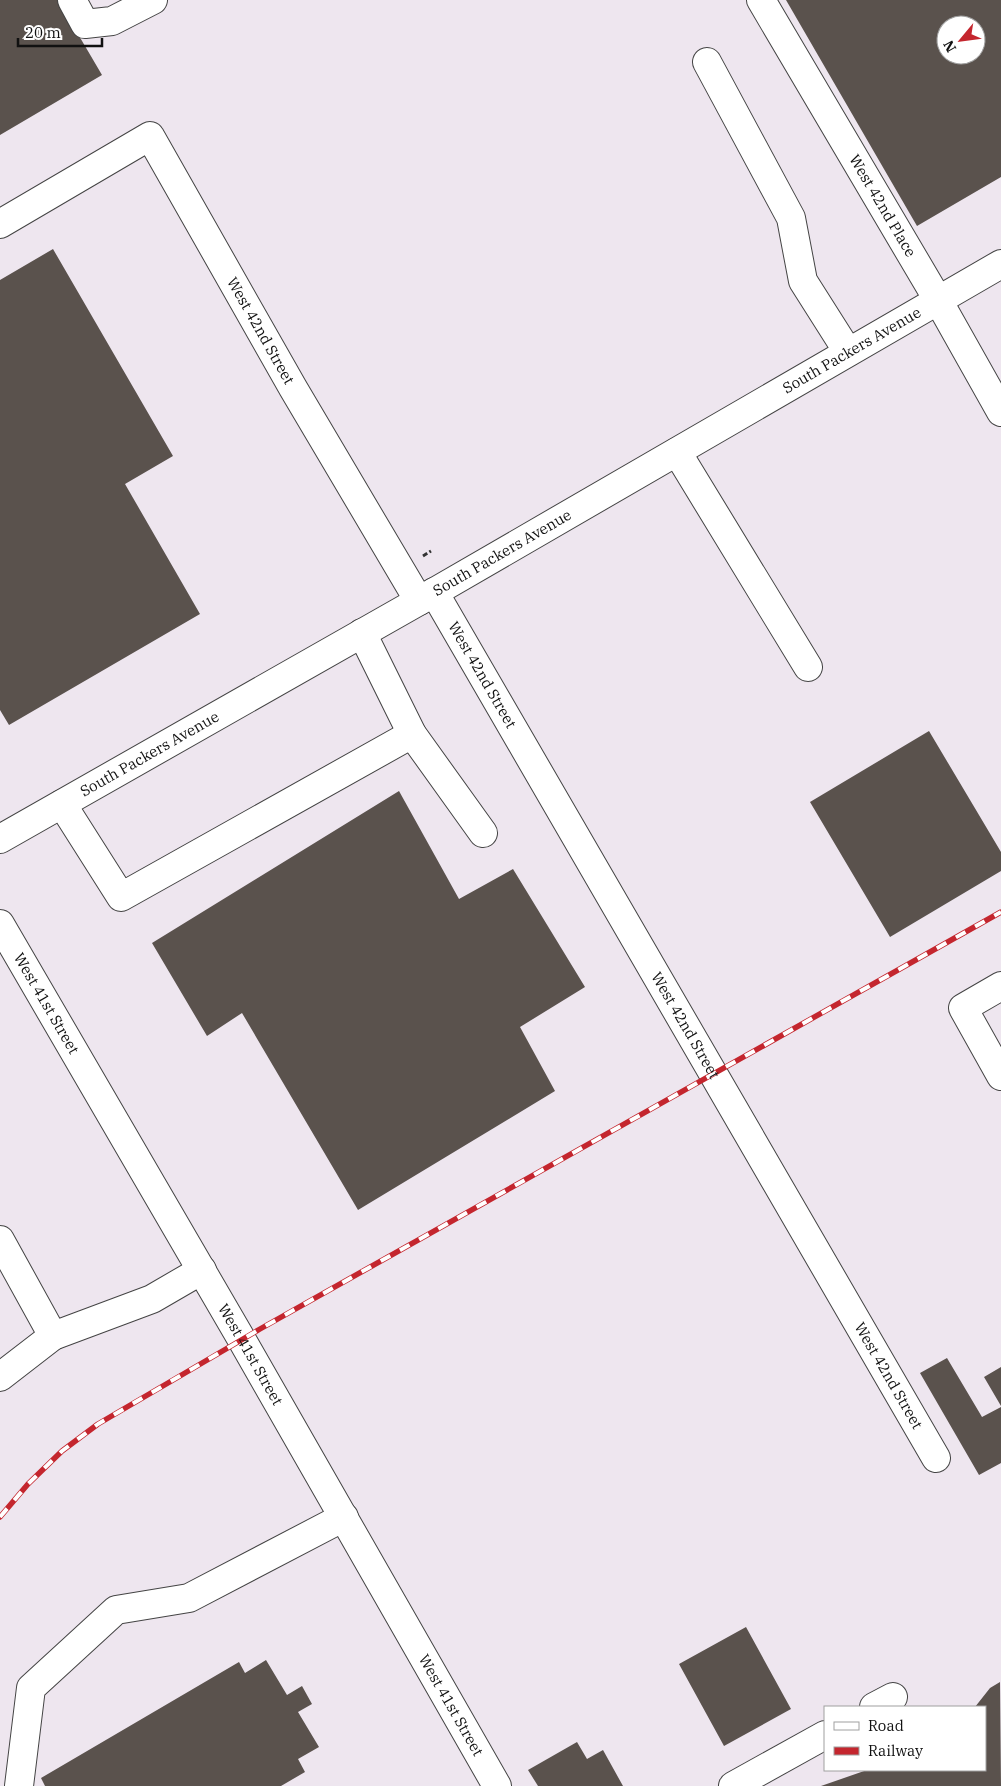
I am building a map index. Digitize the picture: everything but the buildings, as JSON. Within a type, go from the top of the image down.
[{"type":"street","points":[[72,0],[85,24],[112,21],[153,0]]},
{"type":"street","name":"West 42nd Place","points":[[761,0],[938,300],[1001,412]]},
{"type":"street","points":[[707,62],[792,218],[803,281],[848,352]]},
{"type":"street","name":"West 42nd Street","points":[[0,224],[150,136],[288,379],[426,597],[713,1074],[936,1458]]},
{"type":"street","name":"South Packers Avenue","points":[[0,840],[426,597],[1001,264]]},
{"type":"street","points":[[677,452],[808,667]]},
{"type":"street","points":[[362,633],[412,734],[483,833]]},
{"type":"street","points":[[62,804],[121,896],[412,734]]},
{"type":"street","name":"West 41st Street","points":[[0,924],[202,1270],[497,1786]]},
{"type":"street","points":[[1001,986],[963,1008],[1001,1076]]},
{"type":"street","points":[[0,1240],[53,1336]]},
{"type":"street","points":[[0,1377],[53,1336],[152,1299],[202,1270]]},
{"type":"street","points":[[19,1786],[31,1688],[116,1610],[189,1598],[344,1517]]},
{"type":"street","points":[[733,1786],[824,1736]]},
{"type":"shaded area","points":[[0,0],[1001,0],[1001,1786],[0,1786]]},
{"type":"railway","points":[[0,1517],[28,1484],[62,1451],[98,1424],[260,1329],[1001,912]]}]
